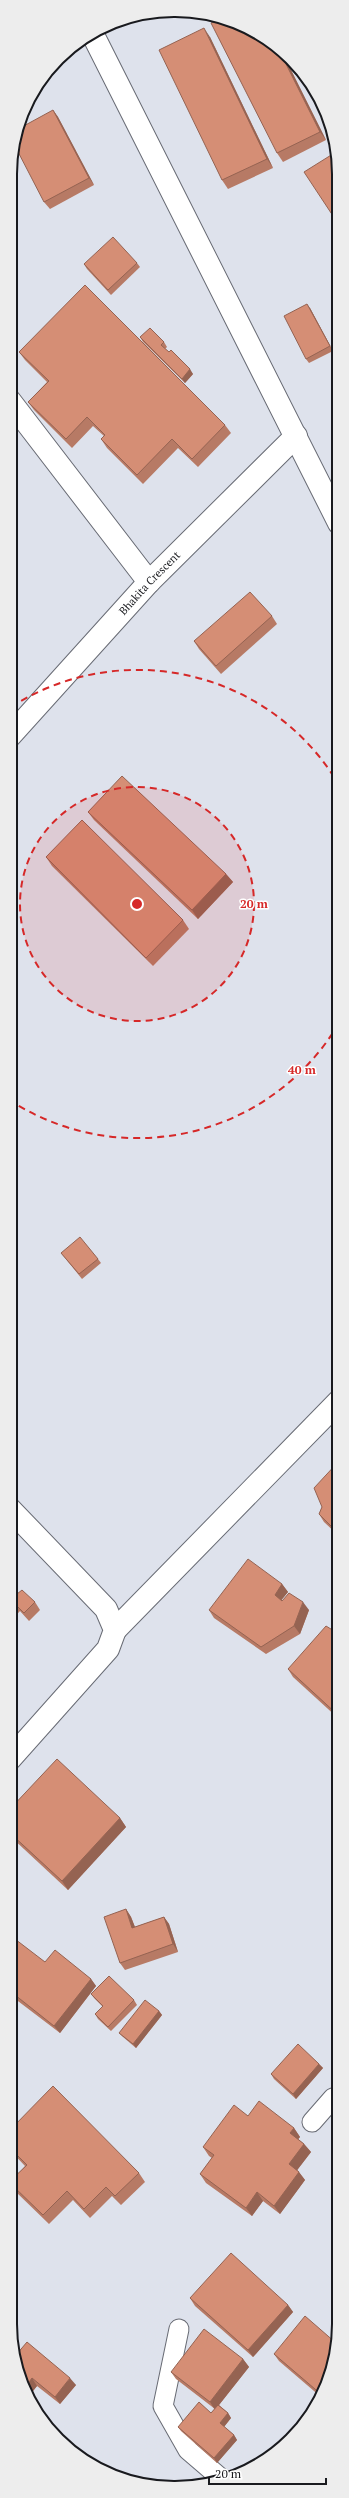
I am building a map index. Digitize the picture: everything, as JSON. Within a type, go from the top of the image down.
[{"type":"street","points":[[95,39],[332,509]]},
{"type":"street","points":[[17,410],[149,582]]},
{"type":"street","name":"Bhakita Crescent","points":[[17,728],[149,582],[296,436]]},
{"type":"street","points":[[17,1751],[108,1650],[115,1630],[332,1408]]},
{"type":"street","points":[[17,1517],[106,1609],[115,1630]]},
{"type":"lane","points":[[312,2122],[332,2099]]},
{"type":"lane","points":[[178,2329],[163,2406],[188,2450],[217,2475]]},
{"type":"building","points":[[214,22],[225,25],[244,33],[262,44],[285,62],[320,132],[277,153],[211,23]]},
{"type":"building","points":[[204,28],[267,159],[222,180],[159,50]]},
{"type":"building","points":[[53,110],[89,178],[44,202],[18,152],[25,126]]},
{"type":"building","points":[[331,155],[332,214],[304,172]]},
{"type":"building","points":[[113,237],[137,263],[108,290],[84,264]]},
{"type":"building","points":[[85,285],[225,425],[192,459],[172,439],[137,475],[101,439],[105,435],[87,417],[66,439],[28,402],[49,381],[19,352]]},
{"type":"building","points":[[307,304],[330,346],[306,359],[284,316]]},
{"type":"building","points":[[150,328],[164,342],[161,345],[169,352],[171,350],[190,369],[182,379],[140,337]]},
{"type":"building","points":[[250,592],[272,616],[216,666],[194,641]]},
{"type":"building","points":[[122,776],[226,874],[192,910],[88,812]]},
{"type":"building","points":[[82,820],[183,920],[146,958],[46,857]]},
{"type":"building","points":[[80,1237],[98,1259],[79,1274],[61,1253]]},
{"type":"building","points":[[332,1469],[332,1527],[319,1514],[322,1507],[314,1488]]},
{"type":"building","points":[[248,1559],[282,1584],[275,1595],[282,1601],[289,1593],[303,1602],[294,1626],[261,1647],[209,1610]]},
{"type":"building","points":[[22,1590],[35,1602],[24,1613],[17,1606],[17,1594]]},
{"type":"building","points":[[326,1626],[332,1630],[332,1710],[288,1669]]},
{"type":"building","points":[[57,1759],[120,1818],[62,1881],[17,1839],[17,1802]]},
{"type":"building","points":[[126,1909],[132,1928],[164,1917],[173,1944],[120,1963],[104,1917]]},
{"type":"building","points":[[17,1941],[45,1962],[55,1950],[91,1979],[54,2026],[17,1997]]},
{"type":"building","points":[[109,1976],[134,2000],[108,2027],[95,2014],[103,2006],[91,1994]]},
{"type":"building","points":[[145,2000],[159,2011],[133,2044],[119,2033]]},
{"type":"building","points":[[298,2044],[319,2064],[293,2094],[271,2074]]},
{"type":"building","points":[[53,2086],[139,2173],[115,2196],[106,2187],[84,2209],[67,2191],[43,2215],[17,2190],[17,2174],[27,2165],[17,2155],[17,2123]]},
{"type":"building","points":[[259,2101],[294,2128],[290,2133],[304,2144],[289,2164],[299,2172],[274,2206],[257,2192],[246,2208],[200,2174],[214,2155],[203,2147],[234,2105],[248,2116]]},
{"type":"building","points":[[231,2253],[288,2305],[248,2350],[190,2298]]},
{"type":"building","points":[[305,2316],[331,2339],[327,2364],[317,2391],[274,2354]]},
{"type":"building","points":[[204,2329],[243,2359],[210,2402],[171,2372]]},
{"type":"building","points":[[27,2342],[70,2378],[55,2397],[32,2378],[29,2383],[19,2351]]},
{"type":"building","points":[[199,2402],[211,2413],[218,2405],[228,2413],[220,2423],[234,2435],[214,2458],[178,2427]]}]
